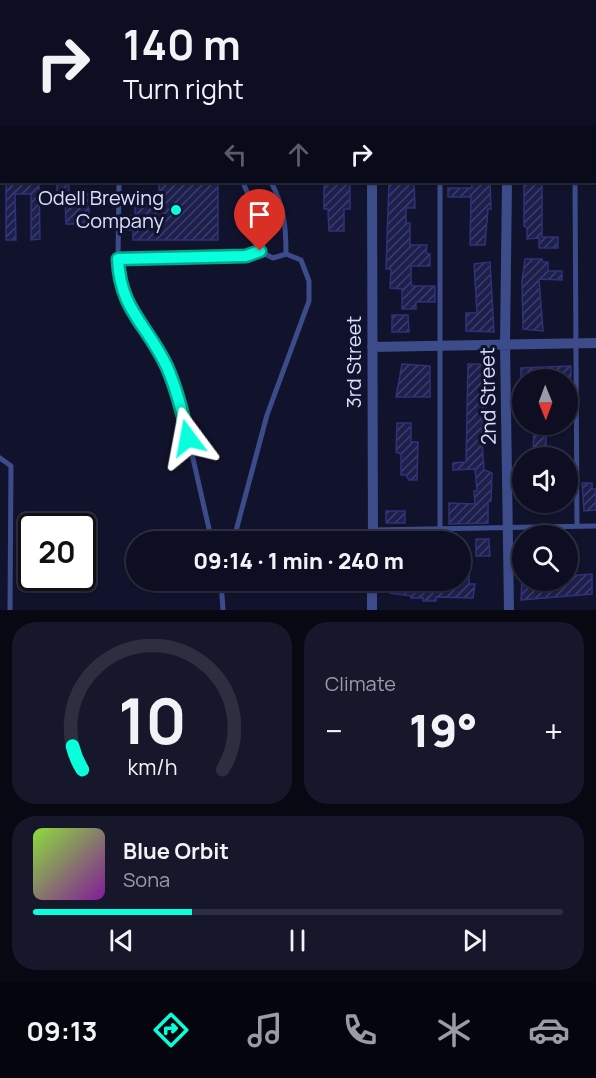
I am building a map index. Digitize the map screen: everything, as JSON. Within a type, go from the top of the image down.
[{"type":"street","name":"3rd Street","points":[[372,183],[373,531]]},
{"type":"street","name":"2nd Street","points":[[507,183],[505,344],[510,528],[508,610]]},
{"type":"street","points":[[372,347],[596,343]]},
{"type":"street","points":[[372,591],[372,610]]},
{"type":"lane","points":[[118,183],[118,259],[121,288],[128,305],[167,366],[179,397],[209,531]]},
{"type":"lane","points":[[243,183],[258,219],[260,251]]},
{"type":"lane","points":[[272,183],[282,203],[286,220],[286,254]]},
{"type":"lane","points":[[440,183],[440,530]]},
{"type":"lane","points":[[575,183],[577,525]]},
{"type":"lane","points":[[118,259],[246,256],[260,251],[273,258],[286,254],[301,260],[309,280],[309,301],[267,415],[236,531]]},
{"type":"lane","points":[[0,458],[11,466],[10,610]]},
{"type":"lane","points":[[578,526],[596,526]]},
{"type":"lane","points":[[429,531],[510,528]]},
{"type":"lane","points":[[222,591],[223,610]]},
{"type":"building","points":[[6,183],[39,183],[40,239],[31,240],[31,194],[15,194],[16,240],[6,240]]},
{"type":"building","points":[[57,183],[69,183],[69,195],[89,194],[89,224],[66,224],[65,196],[57,196]]},
{"type":"building","name":"Odell Brewing Company","points":[[159,183],[218,183],[218,240],[133,240],[133,230],[123,230],[123,216],[135,216],[135,204],[159,204]]},
{"type":"building","points":[[324,183],[350,183],[350,209],[344,209],[344,231],[329,231],[328,209],[324,209]]},
{"type":"building","points":[[389,183],[414,183],[415,208],[406,208],[406,223],[410,223],[410,245],[427,245],[426,253],[430,254],[430,266],[411,266],[411,281],[412,286],[435,286],[435,302],[416,302],[416,309],[402,309],[402,289],[390,288],[391,269],[386,269]]},
{"type":"building","points":[[471,183],[490,183],[491,209],[488,209],[485,245],[470,245],[471,197],[448,197],[448,188],[472,188]]},
{"type":"building","points":[[524,183],[542,183],[542,237],[558,237],[558,248],[539,248],[539,238],[527,239],[527,228],[524,226]]},
{"type":"building","points":[[525,259],[542,259],[543,262],[548,262],[548,271],[562,271],[562,280],[539,279],[543,331],[523,329],[522,281]]},
{"type":"building","points":[[490,262],[494,332],[466,331],[466,313],[477,313],[474,264]]},
{"type":"building","points":[[392,315],[408,315],[409,332],[392,332]]},
{"type":"building","points":[[402,364],[430,366],[430,397],[396,397]]},
{"type":"building","points":[[468,364],[484,364],[487,418],[482,418],[482,442],[484,470],[492,473],[491,501],[488,502],[488,523],[449,524],[449,503],[475,504],[474,491],[477,491],[475,469],[453,470],[453,463],[466,462]]},
{"type":"building","points":[[571,366],[571,369],[521,368]]},
{"type":"building","points":[[397,423],[411,423],[411,442],[418,442],[417,480],[409,480],[406,475],[401,475],[401,454],[396,452]]},
{"type":"building","points":[[534,435],[546,435],[546,447],[533,447]]},
{"type":"building","points":[[582,483],[592,483],[592,489],[596,489],[596,510],[584,511]]},
{"type":"building","points":[[386,511],[405,511],[405,523],[386,523]]},
{"type":"building","points":[[476,539],[489,539],[490,556],[476,556]]},
{"type":"building","points":[[592,574],[592,594],[521,600],[521,591],[578,591],[578,575]]},
{"type":"building","points":[[471,584],[475,584],[473,598],[436,597],[436,601],[423,601],[423,598],[390,593],[390,591],[471,591]]},
{"type":"place","name":"Odell Brewing Company","points":[[176,210]]},
{"type":"route","points":[[188,438],[179,397],[167,366],[128,305],[121,288],[118,259],[246,256],[260,251]]}]
